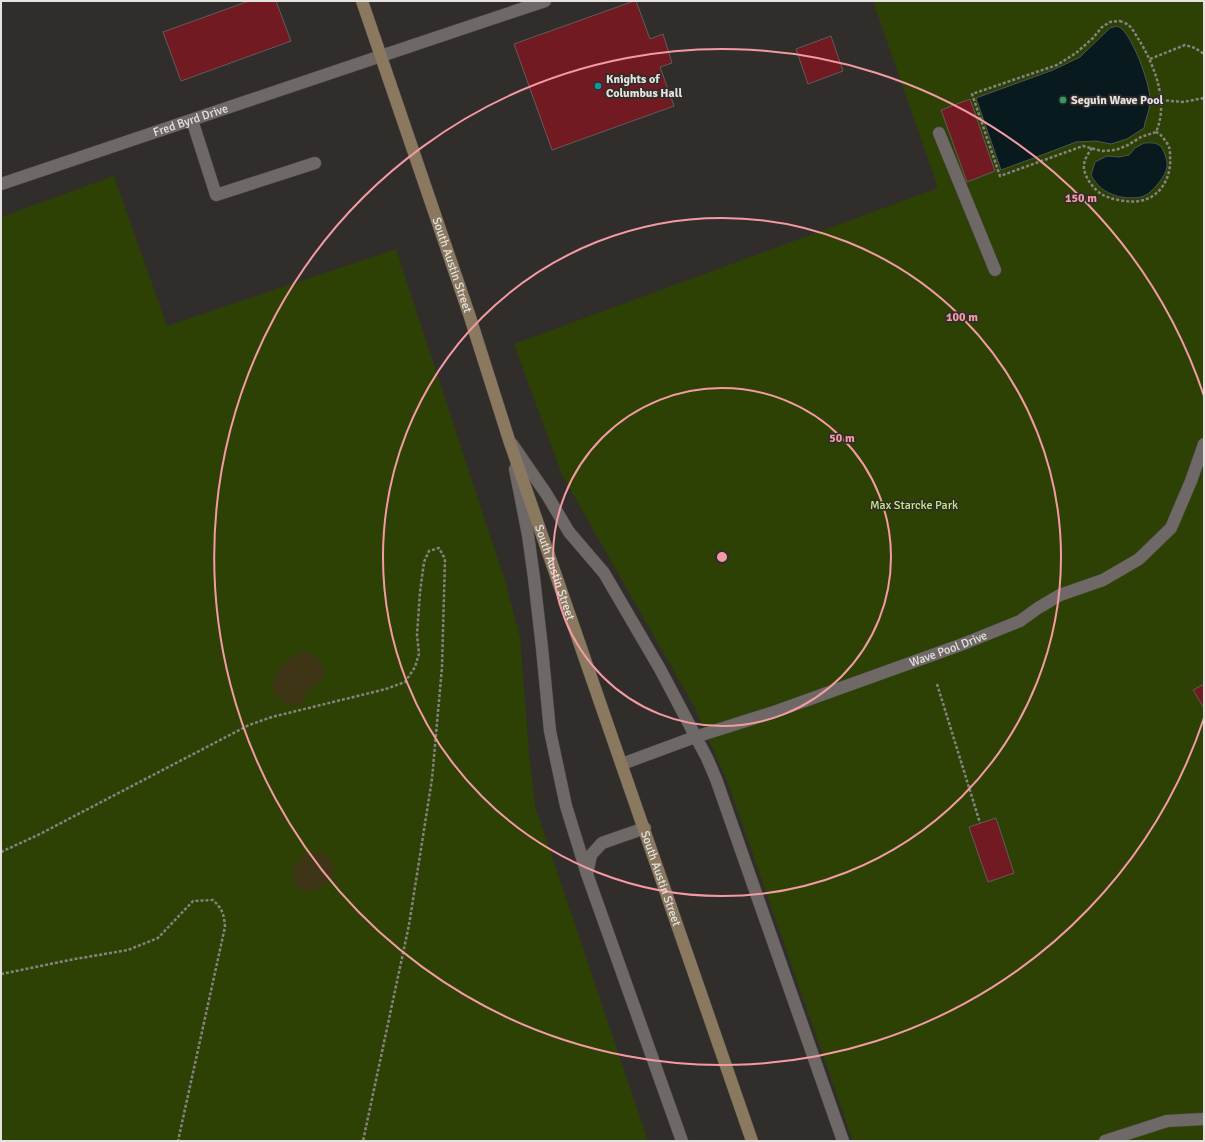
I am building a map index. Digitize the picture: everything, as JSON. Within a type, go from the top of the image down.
[{"type":"main road","name":"South Austin Street","points":[[362,1],[469,314],[509,440],[752,1141]]},
{"type":"street","name":"Fred Byrd Drive","points":[[1,184],[545,1]]},
{"type":"street","points":[[192,120],[216,195],[315,164]]},
{"type":"street","points":[[939,133],[995,270]]},
{"type":"street","points":[[509,440],[547,495],[569,532],[604,573],[660,669],[707,758],[716,779],[843,1141]]},
{"type":"street","points":[[509,440],[528,535],[542,648],[550,731],[566,806],[586,874],[682,1141]]},
{"type":"street","name":"Wave Pool Drive","points":[[622,764],[696,737],[774,712],[963,644],[1020,622],[1038,608],[1060,595],[1103,580],[1139,559],[1171,528],[1191,481],[1204,444]]},
{"type":"street","points":[[586,874],[591,855],[602,843],[644,828]]},
{"type":"street","points":[[1105,1141],[1166,1121],[1204,1119]]},
{"type":"path","points":[[1120,21],[1129,25],[1150,59],[1157,80],[1161,100],[1160,122],[1156,132],[1141,137],[1116,150],[1102,151],[1083,146],[1000,176],[972,94],[1057,65],[1076,53],[1093,38],[1102,27],[1110,22],[1120,21]]},
{"type":"path","points":[[1150,59],[1185,46],[1195,48],[1204,54]]},
{"type":"path","points":[[1161,100],[1183,102],[1204,98]]},
{"type":"path","points":[[1092,148],[1086,157],[1084,168],[1087,178],[1093,186],[1103,195],[1124,201],[1138,202],[1150,198],[1160,190],[1169,176],[1171,162],[1169,147],[1160,134],[1156,132]]},
{"type":"path","points":[[1,852],[38,836],[249,725],[272,717],[386,689],[405,682],[415,667],[419,654],[417,635],[424,562],[428,551],[439,548],[444,559],[442,667],[432,779],[409,925],[363,1141]]},
{"type":"path","points":[[937,684],[980,823]]},
{"type":"path","points":[[1,974],[128,950],[158,938],[193,901],[213,900],[222,909],[225,917],[225,927],[178,1141]]},
{"type":"green space","name":"Max Starcke Park","points":[[873,1],[1204,1],[1204,1141],[853,1141],[728,783],[694,706],[562,475],[514,344],[938,188]]},
{"type":"green space","points":[[114,176],[167,326],[396,249],[505,581],[520,637],[529,753],[535,806],[648,1141],[1,1141],[1,217]]},
{"type":"sand","points":[[306,652],[318,659],[324,673],[323,679],[321,682],[307,690],[302,703],[298,705],[287,704],[277,696],[274,689],[274,681],[277,673],[283,665],[298,654]]},
{"type":"sand","points":[[313,852],[323,853],[331,859],[334,867],[332,876],[325,885],[311,891],[302,891],[293,881],[292,869],[304,855]]},
{"type":"shaded area","name":"Seguin Wave Pool","points":[[1117,26],[1122,29],[1132,43],[1137,53],[1148,87],[1150,104],[1144,128],[1127,139],[1111,144],[1096,141],[1076,142],[1001,170],[976,98],[1053,70],[1080,57],[1110,28]]},
{"type":"shaded area","points":[[1144,143],[1159,145],[1164,152],[1167,162],[1164,175],[1151,191],[1141,197],[1127,198],[1112,194],[1098,185],[1091,175],[1095,162],[1107,156],[1119,157],[1129,155],[1135,148]]},
{"type":"building","points":[[249,1],[276,1],[291,41],[181,81],[163,32]]},
{"type":"building","name":"Knights of Columbus Hall","points":[[636,1],[650,39],[663,34],[672,63],[660,67],[674,106],[552,150],[514,44]]},
{"type":"building","points":[[831,36],[843,71],[808,84],[796,49]]},
{"type":"building","points":[[970,99],[995,171],[967,182],[941,110]]},
{"type":"building","points":[[1204,684],[1204,708],[1193,690]]},
{"type":"building","points":[[996,818],[1014,873],[988,882],[969,827]]},
{"type":"place","name":"Knights of Columbus Hall","points":[[598,86]]},
{"type":"place","name":"Seguin Wave Pool","points":[[1063,100]]}]
